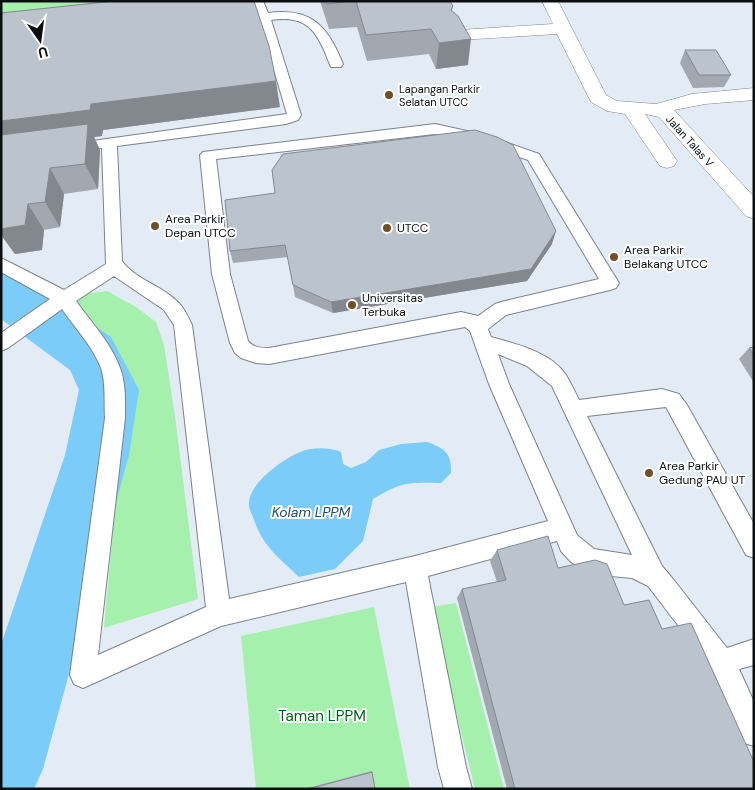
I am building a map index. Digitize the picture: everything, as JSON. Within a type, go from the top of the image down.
[{"type":"street","name":"Jalan Talas V","points":[[550,1],[598,98],[608,105],[659,110],[669,116],[754,211]]},
{"type":"street","points":[[459,35],[564,28]]},
{"type":"street","points":[[659,110],[667,105],[687,101],[754,94]]},
{"type":"street","points":[[631,108],[666,161]]},
{"type":"street","points":[[730,186],[754,184]]},
{"type":"lane","points":[[80,146],[286,120],[293,117],[294,115],[264,16],[253,2]]},
{"type":"lane","points":[[264,16],[293,15],[306,20],[323,33],[331,46],[336,64]]},
{"type":"lane","points":[[286,120],[290,145]]},
{"type":"lane","points":[[481,335],[501,309],[610,283],[534,157],[480,138],[435,129],[208,155],[221,274],[239,344],[246,353],[255,356],[268,356],[461,319],[470,320],[481,335],[569,543],[582,557],[590,561],[629,567],[654,576]]},
{"type":"lane","points":[[109,142],[111,255],[115,266],[124,277],[170,305],[181,318],[183,325],[219,614]]},
{"type":"lane","points":[[1,264],[64,298],[103,353],[111,369],[114,386],[115,418],[83,675],[219,614],[415,568],[562,529]]},
{"type":"lane","points":[[1,343],[64,298],[115,266]]},
{"type":"lane","points":[[481,335],[529,356],[544,366],[559,380],[654,576],[665,587],[722,662],[754,733]]},
{"type":"lane","points":[[574,409],[662,398],[672,400],[680,411],[754,548]]},
{"type":"lane","points":[[415,568],[452,767],[458,789]]},
{"type":"lane","points":[[722,662],[754,652]]},
{"type":"green space","points":[[1,1],[173,1],[1,24]]},
{"type":"green space","points":[[107,291],[136,307],[156,322],[164,345],[198,599],[104,628],[125,401],[124,370],[112,343],[63,308],[85,294]]},
{"type":"green space","points":[[456,603],[504,789],[475,789],[430,607]]},
{"type":"green space","name":"Taman LPPM","points":[[374,607],[410,789],[256,789],[241,636]]},
{"type":"water","name":"Kolam LPPM","points":[[427,442],[446,452],[450,461],[451,473],[441,483],[405,484],[373,499],[363,541],[335,569],[299,577],[278,557],[261,536],[249,507],[251,495],[255,487],[268,472],[293,455],[310,449],[332,449],[341,452],[343,464],[351,468],[366,462],[379,450],[401,444]]},
{"type":"building","points":[[114,1],[254,1],[269,46],[276,81],[91,104],[90,110],[1,121],[1,13]]},
{"type":"building","points":[[326,1],[352,1],[327,4]]},
{"type":"building","points":[[356,1],[450,1],[453,6],[451,10],[458,16],[471,39],[439,43],[431,29],[366,35]]},
{"type":"building","points":[[685,50],[716,50],[731,75],[699,75]]},
{"type":"building","points":[[88,124],[85,164],[50,168],[45,202],[28,204],[25,225],[1,229],[1,135]]},
{"type":"building","name":"UTCC","points":[[475,130],[497,137],[513,145],[556,231],[531,269],[331,302],[293,285],[285,245],[230,251],[225,200],[275,193],[272,170],[283,154]]},
{"type":"building","points":[[754,347],[754,356],[749,348]]},
{"type":"building","points":[[548,536],[558,568],[595,560],[607,564],[624,605],[649,600],[662,629],[691,623],[754,762],[754,789],[515,789],[462,589],[506,580],[497,550]]},
{"type":"building","points":[[372,772],[375,789],[308,789]]},
{"type":"waterway","points":[[1,290],[91,354],[109,390],[97,455],[1,769]]},
{"type":"place","name":"Lapangan Parkir Selatan UTCC","points":[[389,95]]},
{"type":"place","name":"Area Parkir Depan UTCC","points":[[155,226]]},
{"type":"place","name":"UTCC","points":[[387,228]]},
{"type":"place","name":"Area Parkir Belakang UTCC","points":[[614,257]]},
{"type":"place","name":"Universitas Terbuka","points":[[352,305]]},
{"type":"place","name":"Area Parkir Gedung PAU UT","points":[[649,473]]}]
